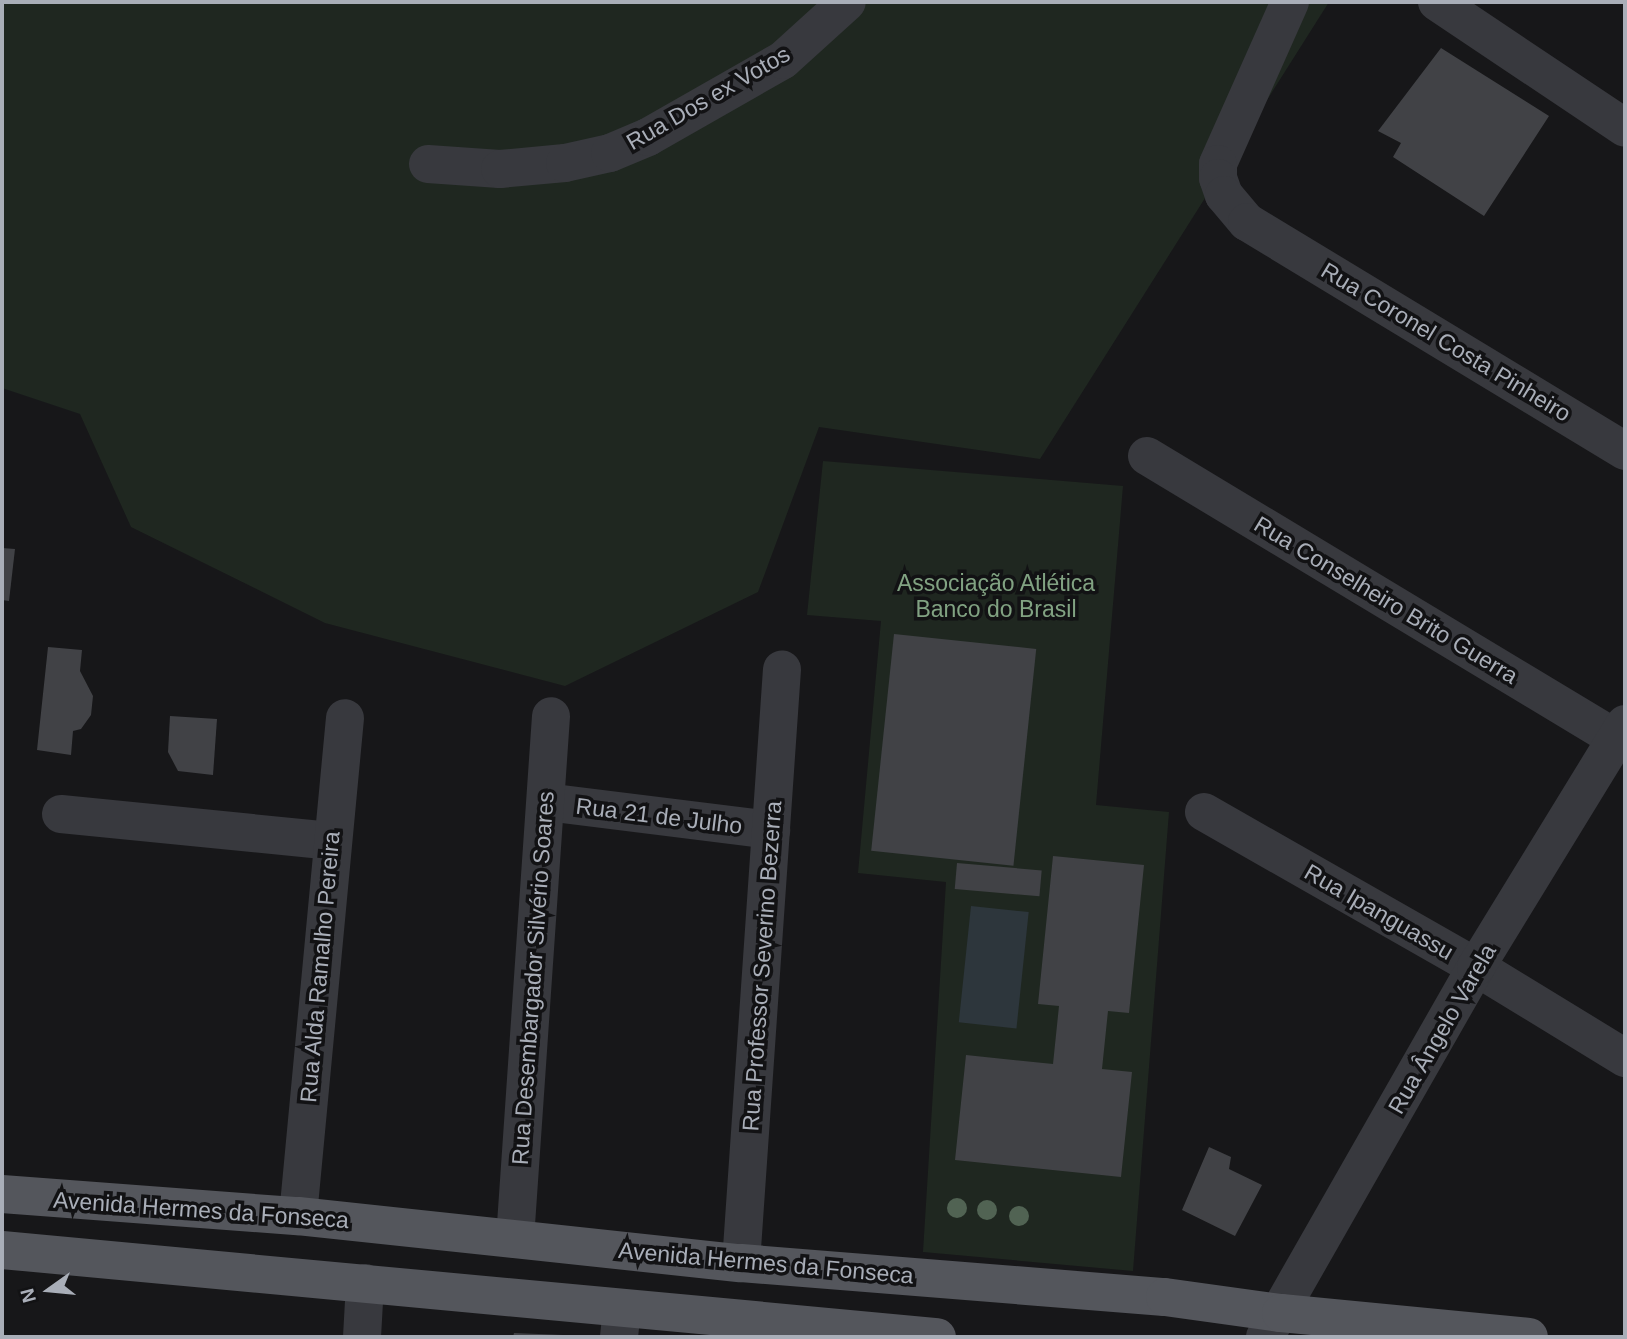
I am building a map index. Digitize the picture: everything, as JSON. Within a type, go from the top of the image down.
[{"type":"main road","name":"Avenida Hermes da Fonseca","points":[[2,1194],[298,1216],[741,1263],[1165,1297],[1273,1325],[1529,1337]]},
{"type":"main road","points":[[62,1255],[78,1247],[84,1233],[80,1209],[68,1200]]},
{"type":"main road","points":[[2,1250],[365,1283],[621,1323],[937,1337]]},
{"type":"street","name":"Rua Dos ex Votos","points":[[428,164],[500,169],[565,163],[610,153],[648,137],[783,60],[847,2]]},
{"type":"street","name":"Rua Coronel Costa Pinheiro","points":[[1290,2],[1218,164],[1218,178],[1224,195],[1247,222],[1625,451]]},
{"type":"street","points":[[1437,2],[1625,128]]},
{"type":"street","name":"Rua Conselheiro Brito Guerra","points":[[1147,456],[1622,735]]},
{"type":"street","name":"Rua Professor Severino Bezerra","points":[[741,1263],[782,669]]},
{"type":"street","name":"Rua Desembargador Silvério Soares","points":[[515,1239],[551,716]]},
{"type":"street","name":"Rua Alda Ramalho Pereira","points":[[298,1216],[331,841],[345,718]]},
{"type":"street","name":"Rua Ângelo Varela","points":[[1273,1325],[1476,967],[1622,735]]},
{"type":"street","name":"Rua 21 de Julho","points":[[546,802],[771,830]]},
{"type":"street","name":"Rua Ipanguassu","points":[[1204,812],[1476,967],[1625,1058]]},
{"type":"street","points":[[61,814],[331,841]]},
{"type":"street","points":[[362,1337],[365,1283]]},
{"type":"green space","points":[[2,2],[1329,2],[1040,459],[819,427],[758,592],[565,686],[325,623],[131,527],[80,414],[2,388]]},
{"type":"green space","name":"Associação Atlética Banco do Brasil","points":[[823,461],[1123,486],[1096,805],[1169,812],[1133,1271],[923,1252],[946,882],[858,873],[881,621],[807,615]]},
{"type":"shaded area","points":[[971,906],[1029,912],[1016,1028],[959,1022]]},
{"type":"building","points":[[1441,48],[1549,116],[1484,216],[1393,157],[1401,143],[1378,131]]},
{"type":"building","points":[[2,548],[15,549],[9,601],[2,600]]},
{"type":"building","points":[[894,634],[1036,649],[1013,866],[871,851]]},
{"type":"building","points":[[48,647],[82,650],[80,671],[93,696],[91,715],[81,729],[73,731],[71,755],[37,750]]},
{"type":"building","points":[[170,716],[217,719],[213,775],[178,771],[168,752]]},
{"type":"building","points":[[1053,856],[1144,865],[1129,1013],[1108,1011],[1102,1069],[1132,1072],[1121,1177],[955,1160],[966,1055],[1053,1064],[1059,1006],[1038,1004]]},
{"type":"building","points":[[957,863],[1042,870],[1039,896],[955,889]]},
{"type":"building","points":[[1209,1147],[1231,1157],[1229,1169],[1262,1185],[1235,1236],[1182,1210]]},
{"type":"building","points":[[514,1333],[563,1335],[565,1337],[513,1337]]}]
